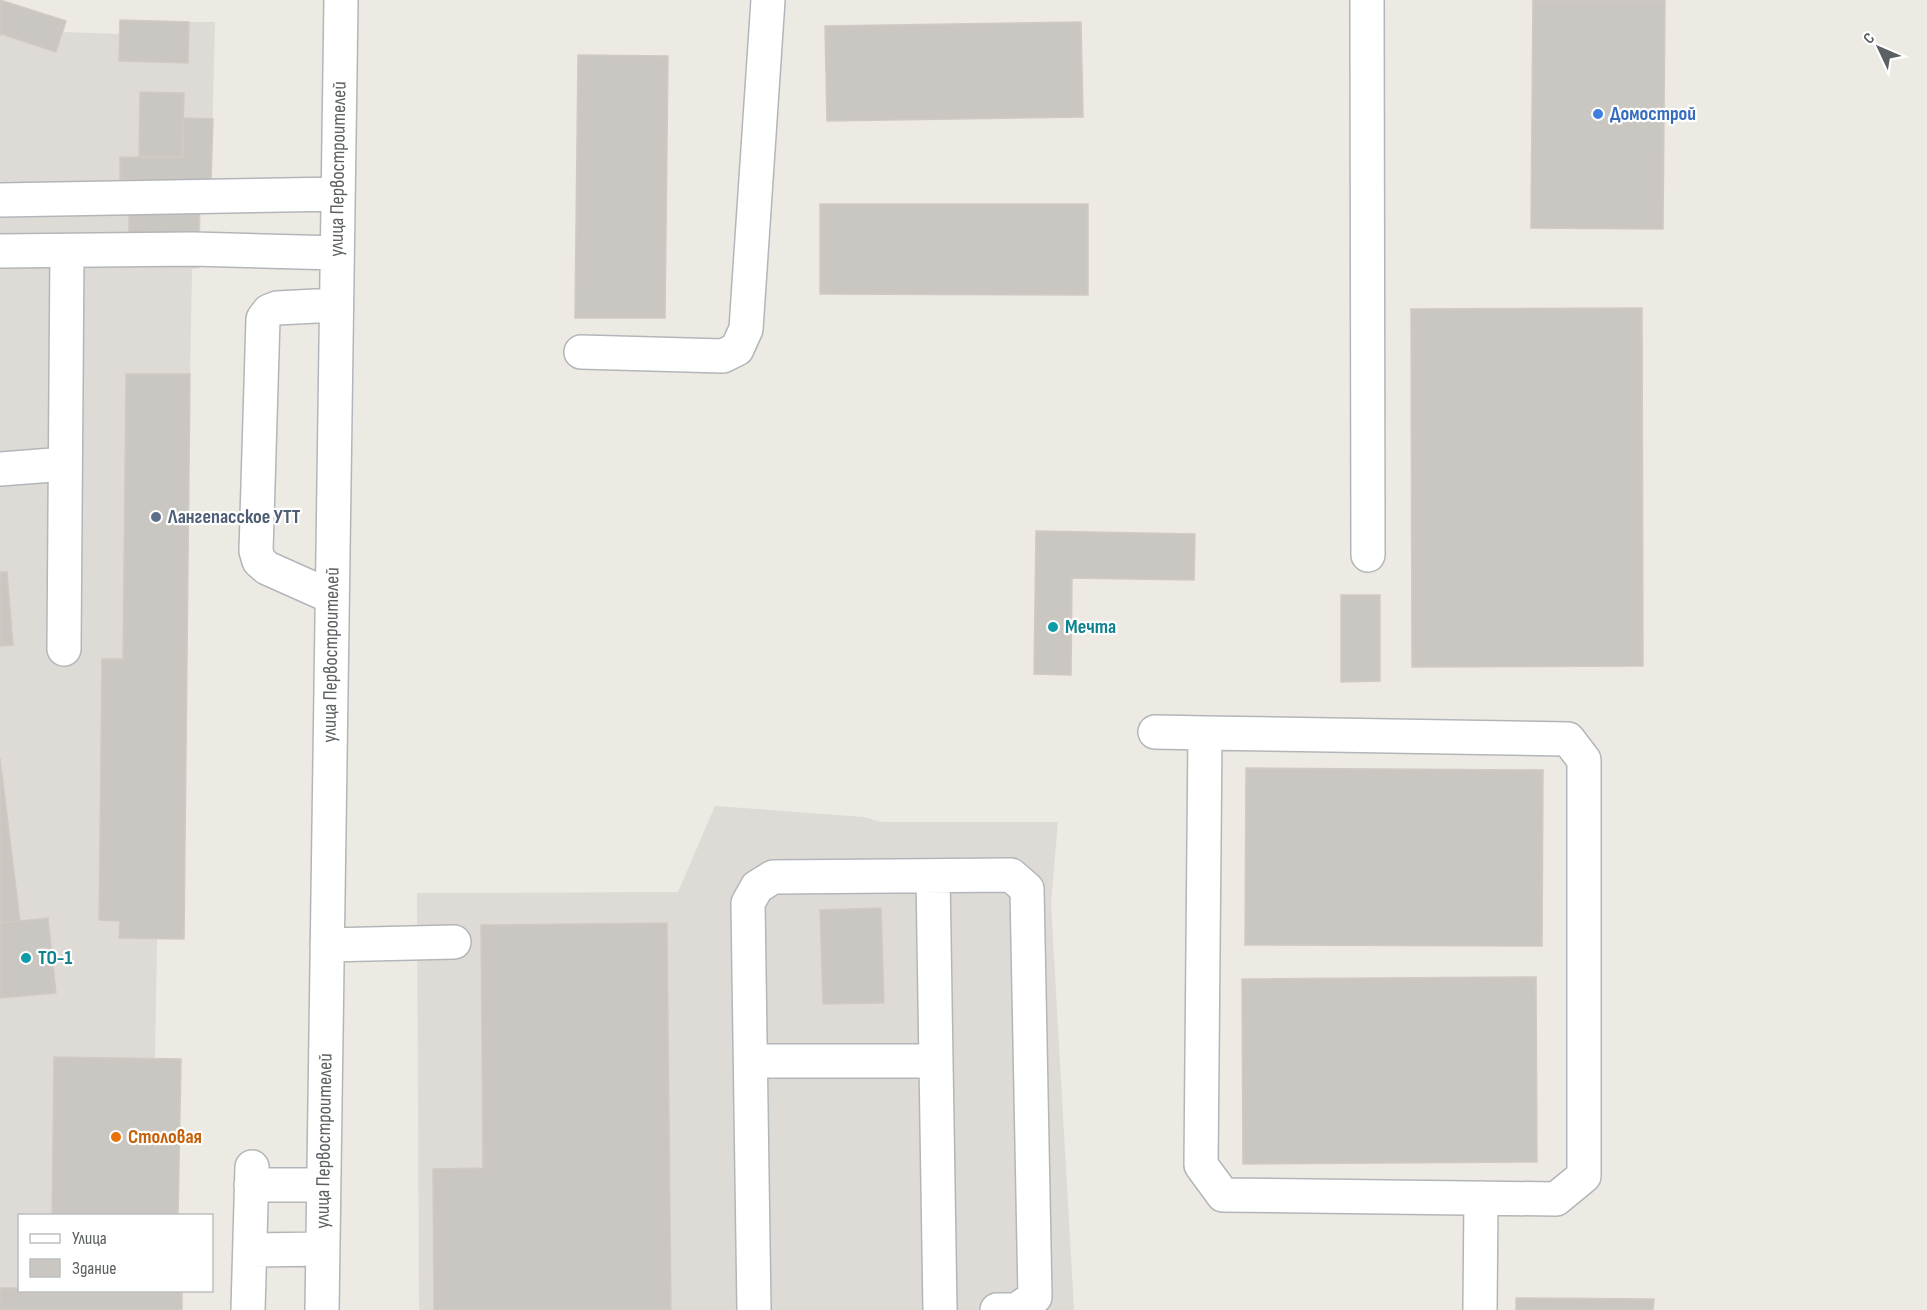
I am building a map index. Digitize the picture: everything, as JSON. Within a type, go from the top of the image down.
[{"type":"street","name":"улица Первостроителей","points":[[322,1310],[340,0]]},
{"type":"street","points":[[581,352],[723,356],[737,349],[746,329],[768,0]]},
{"type":"street","points":[[1367,0],[1368,555]]},
{"type":"street","points":[[0,200],[338,195]]},
{"type":"street","points":[[0,251],[193,249],[338,253]]},
{"type":"street","points":[[64,649],[67,251]]},
{"type":"street","points":[[332,597],[267,568],[259,561],[256,551],[263,318],[269,311],[277,308],[336,305]]},
{"type":"street","points":[[0,469],[65,464]]},
{"type":"street","points":[[1155,732],[1568,739],[1584,760],[1584,1176],[1556,1199],[1223,1195],[1201,1165],[1205,733]]},
{"type":"street","points":[[754,1310],[748,903],[757,886],[773,877],[1011,875],[1027,889],[1035,1297],[1016,1310],[997,1310]]},
{"type":"street","points":[[933,876],[940,1310]]},
{"type":"street","points":[[327,945],[454,942]]},
{"type":"street","points":[[751,1061],[936,1061]]},
{"type":"street","points":[[248,1310],[252,1176],[323,1185]]},
{"type":"street","points":[[1480,1310],[1481,1198]]},
{"type":"street","points":[[249,1250],[322,1249]]},
{"type":"shaded area","name":"Лангепасское УТТ","points":[[189,22],[215,22],[211,181],[201,181],[200,268],[192,269],[190,374],[157,939],[155,1058],[181,1059],[178,1214],[18,1214],[18,1292],[182,1292],[182,1310],[0,1310],[0,36],[1,34],[56,52],[63,32],[119,34],[119,61],[188,63]]},
{"type":"shaded area","points":[[715,806],[864,817],[881,822],[1058,822],[1051,904],[1074,1310],[419,1310],[417,893],[678,892]]},
{"type":"building","points":[[0,0],[66,21],[56,52],[1,34],[0,36]]},
{"type":"building","name":"Домострой","points":[[1533,0],[1665,0],[1663,229],[1531,228]]},
{"type":"building","points":[[120,20],[189,22],[188,63],[119,61]]},
{"type":"building","points":[[1081,22],[1083,117],[827,121],[825,26]]},
{"type":"building","points":[[578,55],[668,56],[665,318],[575,318]]},
{"type":"building","points":[[140,92],[184,93],[182,157],[139,156]]},
{"type":"building","points":[[184,118],[213,119],[211,181],[120,179],[120,157],[183,158]]},
{"type":"building","points":[[130,181],[200,182],[198,267],[128,266]]},
{"type":"building","points":[[820,204],[1088,204],[1088,295],[820,294]]},
{"type":"building","points":[[1642,308],[1643,666],[1412,667],[1411,309]]},
{"type":"building","name":"Лангепасское УТТ","points":[[126,374],[190,374],[184,939],[119,938],[120,921],[99,920],[102,659],[123,659]]},
{"type":"building","name":"Мечта","points":[[1036,531],[1195,534],[1194,580],[1072,578],[1071,675],[1034,674]]},
{"type":"building","points":[[0,572],[7,572],[13,645],[0,646]]},
{"type":"building","points":[[1341,595],[1380,595],[1380,681],[1341,682]]},
{"type":"building","points":[[0,758],[20,921],[0,923]]},
{"type":"building","points":[[1246,768],[1543,770],[1542,946],[1245,945]]},
{"type":"building","points":[[881,908],[884,1003],[823,1004],[820,910]]},
{"type":"building","name":"ТО-1","points":[[48,918],[56,993],[0,998],[0,923]]},
{"type":"building","points":[[667,923],[671,1310],[434,1310],[433,1169],[483,1168],[481,925]]},
{"type":"building","points":[[1536,977],[1537,1162],[1243,1164],[1242,979]]},
{"type":"building","name":"Столовая","points":[[54,1057],[181,1059],[178,1214],[52,1214]]},
{"type":"building","points":[[0,1288],[18,1288],[18,1292],[182,1292],[182,1310],[0,1310]]},
{"type":"building","points":[[1516,1298],[1654,1299],[1653,1310],[1516,1310]]},
{"type":"place","name":"Домострой","points":[[1598,114]]},
{"type":"place","name":"Лангепасское УТТ","points":[[156,517]]},
{"type":"place","name":"Мечта","points":[[1053,627]]},
{"type":"place","name":"ТО-1","points":[[26,958]]},
{"type":"place","name":"Столовая","points":[[116,1137]]}]
